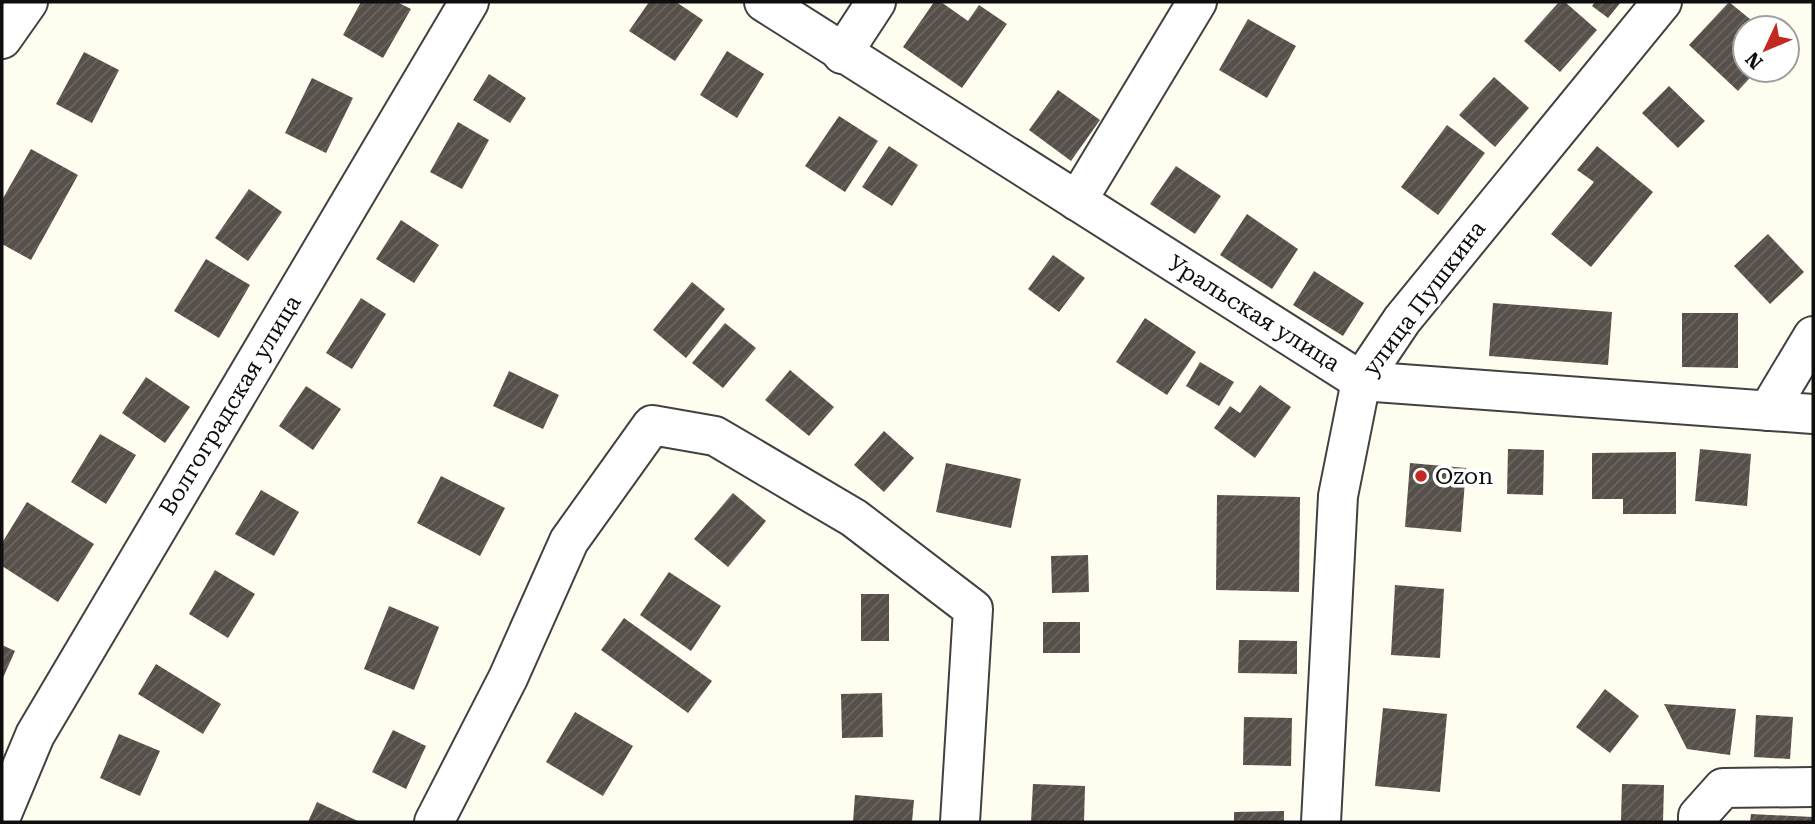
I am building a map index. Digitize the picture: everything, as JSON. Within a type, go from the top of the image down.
[{"type":"street","points":[[2,39],[28,2]]},
{"type":"street","name":"Волгоградская улица","points":[[2,814],[35,735],[469,2]]},
{"type":"street","name":"Уральская улица","points":[[764,2],[1361,381],[1813,414]]},
{"type":"street","points":[[842,54],[876,2]]},
{"type":"street","points":[[1077,201],[1197,2]]},
{"type":"street","name":"улица Пушкина","points":[[1321,822],[1338,496],[1361,381],[1402,320],[1662,2]]},
{"type":"street","points":[[1768,411],[1813,337]]},
{"type":"street","points":[[434,822],[508,678],[569,541],[652,425],[715,436],[854,518],[973,609],[960,822]]},
{"type":"street","points":[[1698,822],[1698,816],[1723,788],[1813,787]]},
{"type":"building","points":[[361,2],[397,2],[411,9],[383,58],[343,35]]},
{"type":"building","points":[[649,2],[676,2],[703,20],[675,61],[629,31]]},
{"type":"building","points":[[934,2],[941,2],[968,21],[979,5],[1007,24],[962,88],[903,47]]},
{"type":"building","points":[[1559,2],[1565,2],[1597,30],[1560,72],[1524,41]]},
{"type":"building","points":[[1595,2],[1621,2],[1608,18],[1592,6]]},
{"type":"building","points":[[1729,2],[1744,14],[1731,14],[1731,84],[1744,84],[1738,91],[1689,45]]},
{"type":"building","points":[[1248,19],[1296,46],[1267,98],[1219,70]]},
{"type":"building","points":[[727,51],[764,74],[737,118],[700,95]]},
{"type":"building","points":[[84,52],[119,70],[92,123],[56,104]]},
{"type":"building","points":[[489,74],[526,98],[510,123],[473,100]]},
{"type":"building","points":[[1494,77],[1529,108],[1495,147],[1459,115]]},
{"type":"building","points":[[312,78],[353,98],[326,153],[285,133]]},
{"type":"building","points":[[1669,86],[1705,121],[1678,148],[1642,113]]},
{"type":"building","points":[[1058,90],[1100,120],[1071,161],[1029,130]]},
{"type":"building","points":[[839,116],[878,141],[845,192],[805,166]]},
{"type":"building","points":[[458,122],[489,140],[462,189],[430,172]]},
{"type":"building","points":[[1447,125],[1485,153],[1438,215],[1401,187]]},
{"type":"building","points":[[889,146],[918,165],[892,206],[862,187]]},
{"type":"building","points":[[1597,146],[1653,192],[1591,267],[1551,234],[1594,182],[1577,170]]},
{"type":"building","points":[[31,149],[78,175],[31,260],[2,244],[2,200]]},
{"type":"building","points":[[1176,166],[1221,196],[1195,234],[1150,204]]},
{"type":"building","points":[[249,189],[282,212],[248,261],[215,238]]},
{"type":"building","points":[[1247,214],[1298,249],[1272,289],[1220,255]]},
{"type":"building","points":[[401,220],[439,245],[414,283],[376,259]]},
{"type":"building","points":[[1768,234],[1804,272],[1770,304],[1734,266]]},
{"type":"building","points":[[1053,255],[1085,278],[1059,312],[1028,289]]},
{"type":"building","points":[[206,259],[250,285],[219,338],[174,311]]},
{"type":"building","points":[[1314,271],[1364,303],[1343,336],[1293,305]]},
{"type":"building","points":[[692,282],[725,309],[686,358],[653,330]]},
{"type":"building","points":[[361,298],[386,314],[352,369],[326,353]]},
{"type":"building","points":[[1493,303],[1612,312],[1608,365],[1489,356]]},
{"type":"building","points":[[1682,313],[1738,313],[1738,368],[1682,367]]},
{"type":"building","points":[[1145,318],[1196,352],[1167,395],[1116,362]]},
{"type":"building","points":[[725,323],[756,348],[723,388],[692,363]]},
{"type":"building","points":[[1200,362],[1234,382],[1219,406],[1186,386]]},
{"type":"building","points":[[790,370],[834,407],[809,436],[765,400]]},
{"type":"building","points":[[509,371],[559,395],[543,429],[493,406]]},
{"type":"building","points":[[146,377],[190,407],[165,443],[122,413]]},
{"type":"building","points":[[1260,385],[1291,407],[1255,458],[1214,428],[1230,406],[1240,413]]},
{"type":"building","points":[[306,386],[341,409],[313,450],[279,426]]},
{"type":"building","points":[[884,431],[914,458],[884,492],[854,465]]},
{"type":"building","points":[[100,434],[136,455],[106,504],[71,482]]},
{"type":"building","points":[[1508,449],[1544,450],[1543,495],[1507,494]]},
{"type":"building","points":[[1700,449],[1751,454],[1747,506],[1695,501]]},
{"type":"building","points":[[1676,452],[1676,514],[1623,514],[1623,499],[1592,499],[1592,453]]},
{"type":"building","points":[[946,463],[1021,479],[1011,528],[936,512]]},
{"type":"building","points":[[1410,463],[1466,468],[1461,532],[1405,527]]},
{"type":"building","points":[[441,476],[505,508],[480,556],[417,523]]},
{"type":"building","points":[[261,490],[299,512],[274,556],[235,534]]},
{"type":"building","points":[[733,493],[766,521],[728,567],[694,539]]},
{"type":"building","points":[[1217,495],[1300,497],[1299,592],[1216,590]]},
{"type":"building","points":[[27,502],[94,544],[58,602],[2,566],[2,543]]},
{"type":"building","points":[[1088,555],[1089,592],[1052,593],[1051,556]]},
{"type":"building","points":[[215,570],[255,594],[228,638],[189,614]]},
{"type":"building","points":[[669,572],[721,606],[691,651],[640,615]]},
{"type":"building","points":[[1395,585],[1444,589],[1440,658],[1391,655]]},
{"type":"building","points":[[861,594],[889,594],[889,641],[861,641]]},
{"type":"building","points":[[389,606],[439,627],[414,690],[364,669]]},
{"type":"building","points":[[624,618],[712,681],[688,713],[601,650]]},
{"type":"building","points":[[1043,622],[1080,622],[1080,653],[1043,653]]},
{"type":"building","points":[[1239,640],[1297,641],[1297,674],[1238,673]]},
{"type":"building","points":[[2,645],[15,651],[2,680]]},
{"type":"building","points":[[156,664],[221,704],[203,734],[138,694]]},
{"type":"building","points":[[1605,689],[1639,716],[1610,753],[1576,727]]},
{"type":"building","points":[[882,693],[883,737],[842,738],[841,694]]},
{"type":"building","points":[[1664,704],[1736,709],[1730,755],[1687,749]]},
{"type":"building","points":[[1383,708],[1447,714],[1440,792],[1375,786]]},
{"type":"building","points":[[575,712],[633,746],[603,796],[546,762]]},
{"type":"building","points":[[1756,715],[1793,717],[1790,759],[1754,757]]},
{"type":"building","points":[[1244,717],[1292,718],[1291,766],[1243,765]]},
{"type":"building","points":[[393,730],[426,746],[406,789],[372,772]]},
{"type":"building","points":[[119,734],[160,751],[140,796],[100,778]]},
{"type":"building","points":[[1033,784],[1085,786],[1084,822],[1031,822]]},
{"type":"building","points":[[1622,784],[1664,785],[1663,822],[1621,821]]},
{"type":"building","points":[[855,795],[914,800],[912,822],[853,822]]},
{"type":"building","points":[[317,802],[360,822],[308,822]]},
{"type":"building","points":[[1284,811],[1284,822],[1234,822],[1234,812]]},
{"type":"building","points":[[1751,814],[1813,817],[1813,822],[1750,822]]},
{"type":"place","name":"Ozon","points":[[1421,476]]}]
